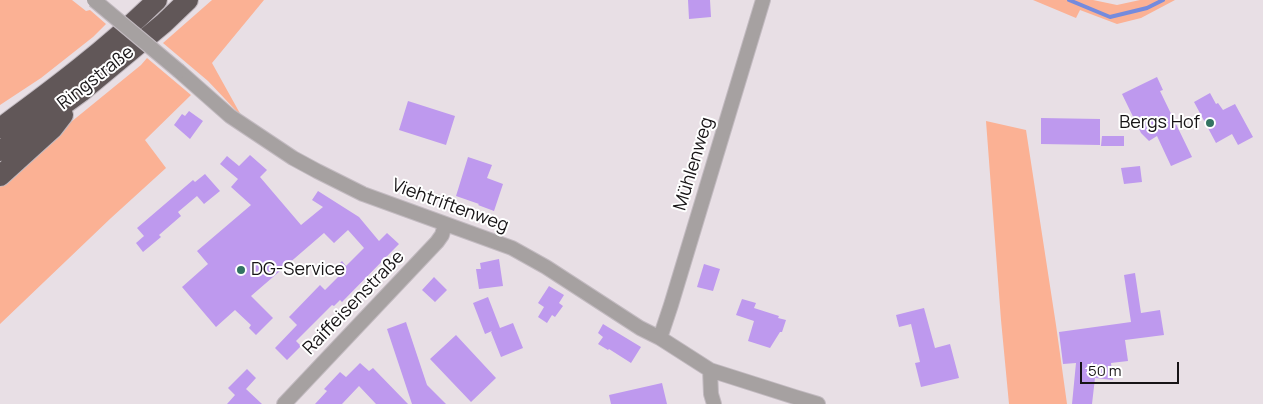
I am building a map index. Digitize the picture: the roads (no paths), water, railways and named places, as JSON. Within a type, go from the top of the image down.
[{"type":"highway","name":"Ringstraße","points":[[0,128],[81,67],[157,0]]},
{"type":"highway","name":"Ringstraße","points":[[0,151],[81,92],[164,23],[188,0]]},
{"type":"highway","points":[[0,112],[25,97],[58,71],[81,67]]},
{"type":"highway","points":[[0,176],[53,128],[81,92]]},
{"type":"street","name":"Viehtriftenweg","points":[[94,0],[230,116],[293,158],[363,194],[512,248],[546,267],[640,328],[660,338],[710,370],[818,404]]},
{"type":"street","name":"Mühlenweg","points":[[660,338],[763,0]]},
{"type":"street","name":"Raiffeisenstraße","points":[[284,404],[437,242],[442,235],[445,224]]},
{"type":"street","points":[[710,370],[714,404]]},
{"type":"waterway","points":[[1069,0],[1110,17],[1147,8],[1163,0]]},
{"type":"place","name":"Bergs Hof","points":[[1210,123]]},
{"type":"place","name":"DG-Service","points":[[241,270]]}]
